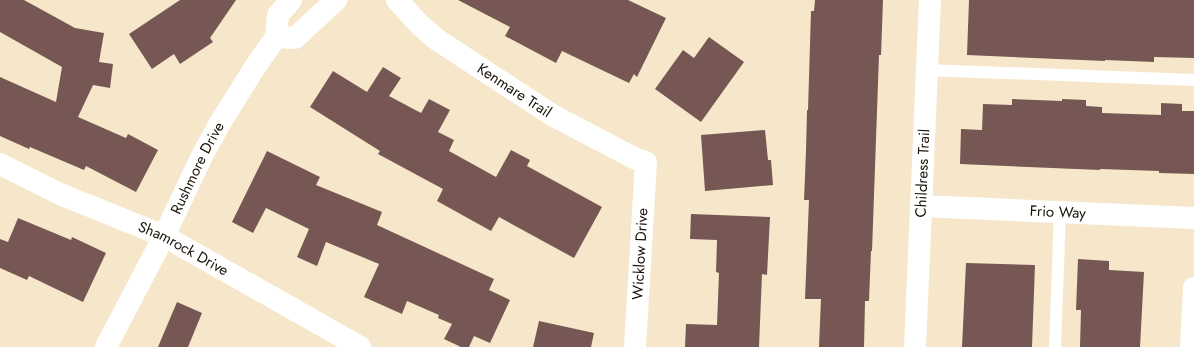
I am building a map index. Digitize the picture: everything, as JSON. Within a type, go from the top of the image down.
[{"type":"street","name":"Rushmore Drive","points":[[106,347],[164,236],[202,156],[220,123],[255,67],[276,37],[278,15],[291,0]]},
{"type":"street","points":[[276,37],[294,38],[336,0]]},
{"type":"street","name":"Kenmare Trail","points":[[397,0],[418,24],[442,43],[552,115],[636,159],[646,162]]},
{"type":"street","name":"Childress Trail","points":[[915,347],[930,0]]},
{"type":"street","name":"Wicklow Drive","points":[[635,347],[646,162]]},
{"type":"street","name":"Shamrock Drive","points":[[0,164],[60,194],[164,236],[360,347]]},
{"type":"street","name":"Frio Way","points":[[922,206],[1194,218]]},
{"type":"street","points":[[1191,347],[1194,288]]},
{"type":"lane","points":[[926,70],[1194,80]]},
{"type":"lane","points":[[1055,347],[1060,212]]},
{"type":"building","points":[[0,0],[24,0],[75,28],[104,33],[99,62],[113,64],[110,88],[93,85],[78,117],[126,138],[128,134],[158,150],[136,192],[86,166],[84,170],[0,136],[0,77],[56,102],[62,67],[0,32]]},
{"type":"building","points":[[180,0],[236,0],[210,38],[213,42],[180,64],[174,54],[152,69],[129,34]]},
{"type":"building","points":[[458,0],[628,0],[666,18],[637,77],[634,74],[629,83],[562,51],[556,63],[505,36],[510,27]]},
{"type":"building","points":[[815,0],[883,0],[881,55],[879,55],[872,251],[869,301],[865,301],[864,347],[819,347],[821,299],[805,299],[809,200],[804,200],[807,110],[811,11],[814,11]]},
{"type":"building","points":[[969,0],[1194,0],[1194,58],[1154,57],[1154,62],[967,55]]},
{"type":"building","points":[[709,37],[744,62],[701,122],[655,89],[683,50],[694,58]]},
{"type":"building","points":[[383,67],[401,78],[389,96],[421,113],[429,99],[450,110],[438,132],[454,140],[449,151],[496,177],[511,150],[530,160],[527,166],[602,207],[574,258],[499,217],[491,231],[437,201],[443,189],[378,154],[380,151],[310,107],[333,71],[367,92]]},
{"type":"building","points":[[1012,99],[1062,101],[1062,99],[1086,100],[1086,106],[1102,107],[1102,113],[1161,115],[1161,103],[1182,104],[1182,111],[1194,111],[1194,174],[1159,173],[1159,171],[960,164],[961,129],[982,130],[983,104],[1012,105]]},
{"type":"building","points":[[765,130],[768,160],[771,160],[773,185],[705,191],[701,135]]},
{"type":"building","points":[[267,151],[320,177],[316,185],[382,212],[377,225],[494,279],[489,290],[510,300],[490,343],[474,336],[469,347],[461,347],[444,339],[452,324],[438,318],[439,315],[407,301],[402,314],[364,297],[379,264],[326,242],[317,266],[297,257],[309,229],[266,208],[253,233],[232,222]]},
{"type":"building","points":[[691,214],[770,217],[767,275],[762,274],[759,347],[685,347],[686,324],[717,325],[719,273],[716,272],[717,240],[690,239]]},
{"type":"building","points":[[18,218],[71,240],[72,237],[106,253],[83,302],[29,276],[27,280],[0,268],[0,239],[8,242]]},
{"type":"building","points":[[1078,259],[1109,261],[1109,270],[1144,272],[1140,347],[1080,347],[1081,310],[1076,310]]},
{"type":"building","points":[[966,263],[1035,265],[1032,347],[962,347]]},
{"type":"building","points":[[177,302],[202,313],[188,347],[158,347]]},
{"type":"building","points":[[539,321],[594,333],[591,347],[533,347]]}]
